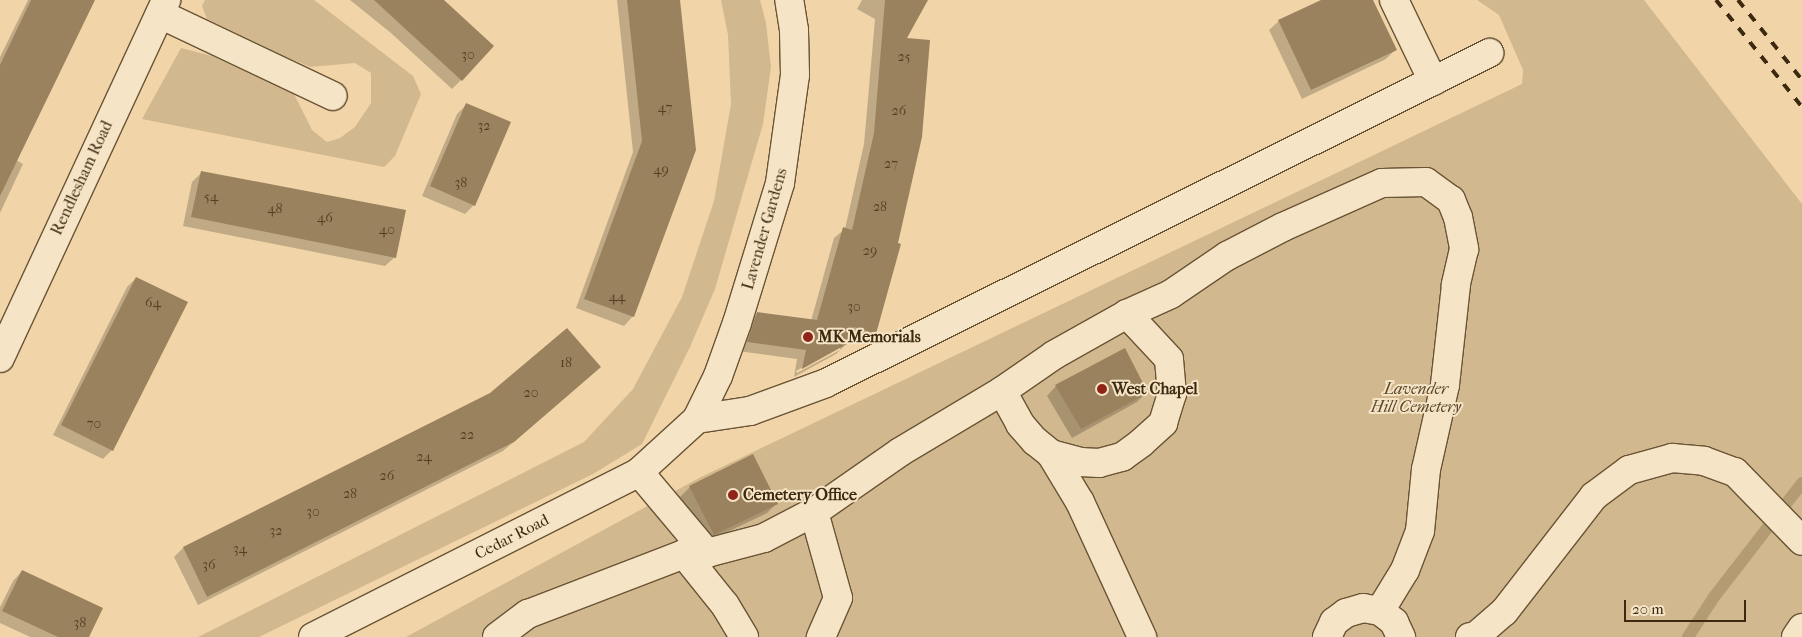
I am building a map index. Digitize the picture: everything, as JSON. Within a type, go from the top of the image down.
[{"type":"street","name":"Lavender Gardens","points":[[697,419],[718,376],[737,323],[780,183],[794,75],[794,30],[789,0]]},
{"type":"street","points":[[1394,0],[1433,81]]},
{"type":"street","points":[[163,7],[333,96]]},
{"type":"street","name":"Rendlesham Road","points":[[0,358],[163,7]]},
{"type":"street","points":[[697,419],[750,412],[826,383],[1489,53]]},
{"type":"street","points":[[497,637],[528,614],[695,553],[764,538],[814,512],[900,452],[1002,391],[1054,355],[1127,314],[1171,294],[1227,256],[1353,194],[1382,183],[1426,182],[1451,200],[1458,217],[1464,249],[1456,286],[1445,386],[1426,469],[1420,531],[1405,570],[1380,611]]},
{"type":"street","points":[[1051,454],[1080,462],[1099,463],[1122,457],[1163,423],[1172,394],[1169,359],[1127,314]]},
{"type":"street","points":[[1002,391],[1020,424],[1036,442],[1051,454],[1080,502],[1142,637]]},
{"type":"street","name":"Cedar Road","points":[[313,637],[639,472],[697,419]]},
{"type":"street","points":[[1470,637],[1476,636],[1504,612],[1594,496],[1629,470],[1672,458],[1704,461],[1735,472],[1797,536]]},
{"type":"street","points":[[639,472],[695,553],[744,637]]},
{"type":"street","points":[[814,512],[838,598],[821,637]]},
{"type":"street","points":[[1327,637],[1334,622],[1346,613],[1363,608],[1380,611],[1394,622],[1401,637]]},
{"type":"street","points":[[1796,637],[1802,628]]},
{"type":"green space","points":[[205,0],[314,0],[413,76],[421,94],[395,156],[384,167],[142,119],[181,48],[212,56],[294,94],[312,130],[327,142],[340,138],[355,127],[371,103],[371,73],[355,63],[310,67],[207,19],[202,6]]},
{"type":"green space","points":[[721,0],[760,0],[766,23],[771,67],[763,124],[715,289],[690,347],[642,444],[593,474],[259,637],[198,637],[584,442],[633,389],[682,297],[714,201],[731,104],[728,35]]},
{"type":"green space","name":"Lavender Hill Cemetery","points":[[1477,0],[1644,0],[1802,204],[1802,637],[406,637],[701,477],[1522,84],[1523,70],[1499,15]]},
{"type":"building","points":[[31,0],[95,0],[0,196],[0,65]]},
{"type":"building","points":[[374,0],[444,0],[494,46],[462,81]]},
{"type":"building","points":[[627,0],[680,0],[696,150],[634,317],[584,299],[642,141]]},
{"type":"building","points":[[885,0],[928,0],[907,38],[930,40],[922,137],[898,243],[901,244],[876,334],[854,327],[847,344],[802,369],[806,350],[747,342],[757,312],[817,320],[843,227],[852,230],[874,133]]},
{"type":"building","points":[[1321,0],[1373,0],[1397,50],[1311,90],[1278,20]]},
{"type":"building","points":[[466,103],[511,122],[475,206],[430,186]]},
{"type":"building","points":[[201,171],[406,210],[396,258],[191,217]]},
{"type":"building","points":[[136,277],[188,302],[113,451],[61,425]]},
{"type":"building","points":[[567,328],[601,367],[514,442],[207,597],[183,547],[490,393]]},
{"type":"building","name":"West Chapel","points":[[1125,348],[1148,393],[1081,429],[1055,385]]},
{"type":"building","name":"Cemetery Office","points":[[753,454],[778,504],[714,535],[689,486]]},
{"type":"building","points":[[22,570],[103,608],[89,637],[58,637],[2,611]]},
{"type":"waterway","points":[[1688,637],[1714,597],[1802,483]]},
{"type":"railway","points":[[1716,0],[1802,107]]},
{"type":"railway","points":[[1738,0],[1802,80]]},
{"type":"place","name":"MK Memorials","points":[[808,337]]},
{"type":"place","name":"West Chapel","points":[[1102,389]]},
{"type":"place","name":"Cemetery Office","points":[[733,495]]}]
